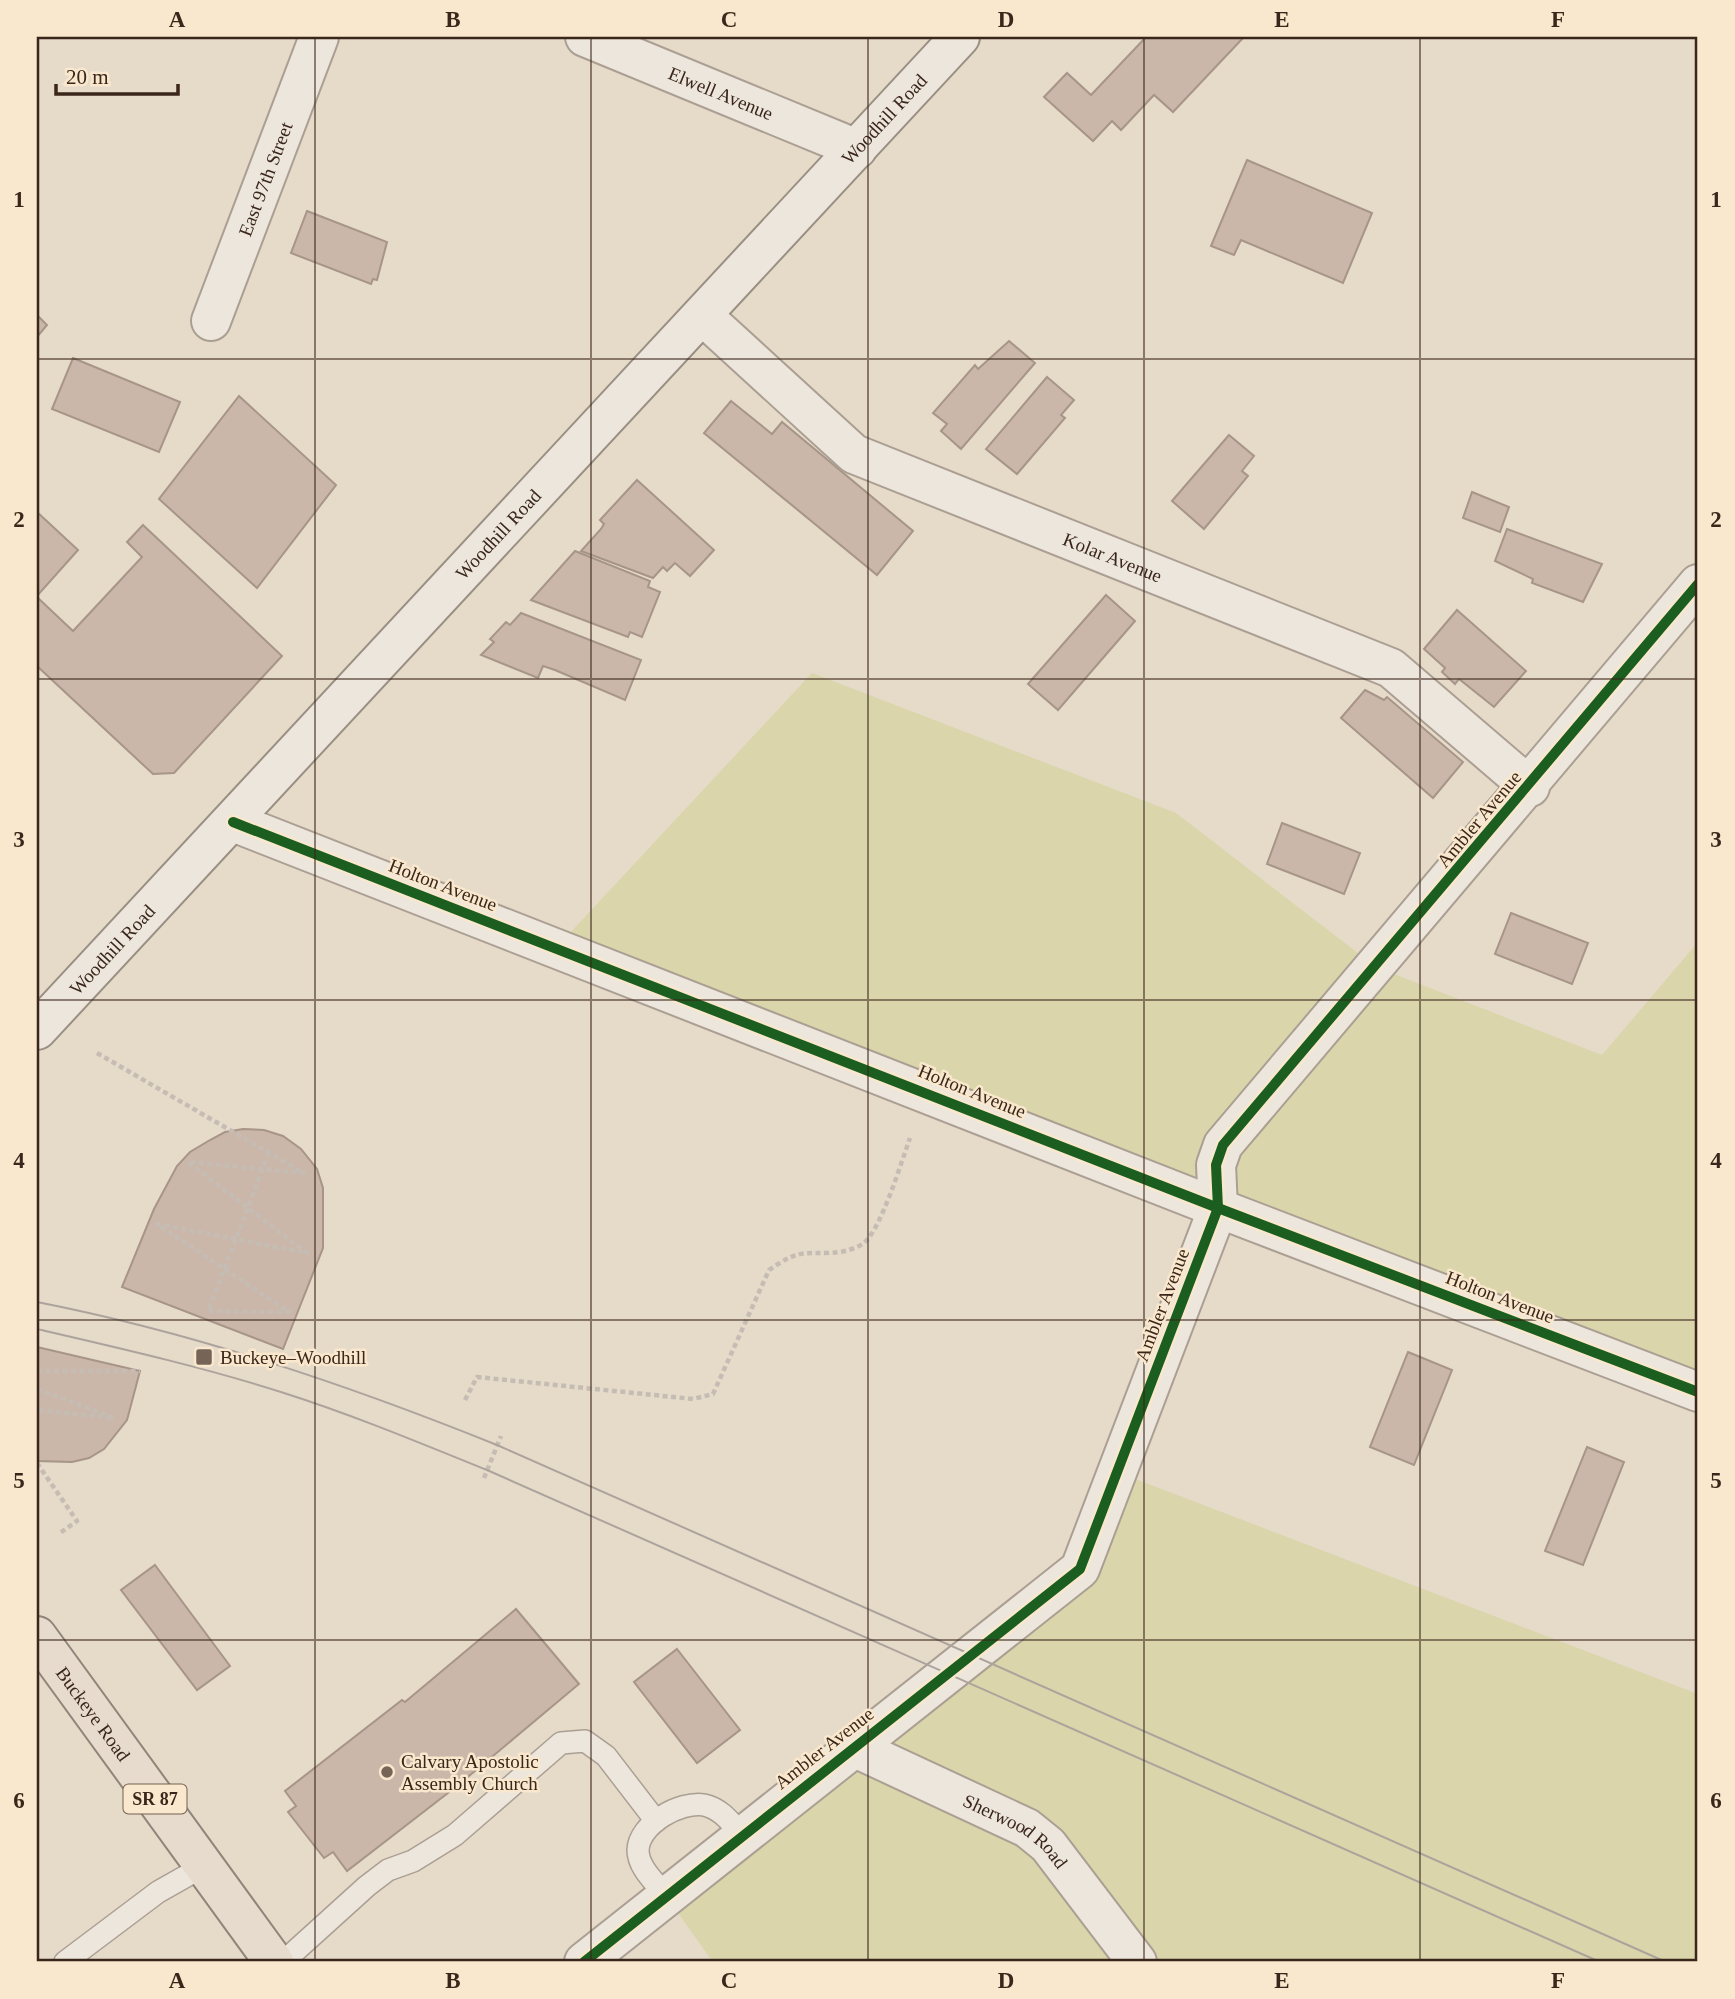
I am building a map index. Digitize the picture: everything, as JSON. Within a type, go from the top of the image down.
[{"type":"main road","name":"Buckeye Road","points":[[37,1636],[274,1962]]},
{"type":"street","name":"East 97th Street","points":[[211,321],[319,37]]},
{"type":"street","name":"Elwell Avenue","points":[[584,37],[857,149]]},
{"type":"street","name":"Woodhill Road","points":[[37,1030],[960,37]]},
{"type":"street","name":"Kolar Avenue","points":[[703,316],[854,454],[1391,668],[1530,787]]},
{"type":"street","name":"Ambler Avenue","points":[[584,1962],[853,1746],[1080,1569],[1218,1208],[1216,1166],[1223,1146],[1530,787],[1613,683],[1698,584]]},
{"type":"street","name":"Holton Avenue","points":[[233,822],[1218,1208],[1698,1392]]},
{"type":"street","name":"Sherwood Road","points":[[853,1746],[1027,1828],[1048,1845],[1137,1962]]},
{"type":"lane","points":[[283,1962],[367,1886],[388,1870],[413,1861],[455,1835],[561,1743],[584,1741],[606,1756],[656,1821]]},
{"type":"lane","points":[[666,1896],[642,1866],[638,1851],[641,1838],[656,1821],[678,1808],[703,1805],[722,1812],[742,1835]]},
{"type":"lane","points":[[65,1962],[158,1892],[204,1866]]},
{"type":"path","points":[[97,1053],[269,1152],[304,1173],[262,1170],[188,1162],[248,1208],[307,1252],[236,1239],[157,1224],[225,1269],[278,1305],[289,1312],[208,1311],[225,1269],[236,1239],[248,1208],[262,1170],[269,1152]]},
{"type":"path","points":[[465,1400],[477,1377],[693,1399],[713,1394],[769,1270],[786,1258],[806,1251],[841,1252],[864,1244],[876,1227],[910,1138]]},
{"type":"path","points":[[37,1371],[141,1371]]},
{"type":"path","points":[[37,1389],[114,1418],[37,1410]]},
{"type":"path","points":[[484,1478],[501,1437]]},
{"type":"path","points":[[37,1463],[77,1521],[60,1533]]},
{"type":"shaded area","points":[[812,673],[1176,813],[1376,967],[1602,1055],[1698,942],[1698,1392],[556,948]]},
{"type":"shaded area","points":[[1117,1472],[1698,1694],[1698,1962],[713,1962],[666,1896],[1079,1569]]},
{"type":"building","points":[[1146,37],[1244,37],[1173,112],[1154,95],[1121,130],[1112,121],[1093,141],[1044,97],[1067,73],[1091,95]]},
{"type":"building","points":[[1247,160],[1372,213],[1343,283],[1241,240],[1234,255],[1211,246]]},
{"type":"building","points":[[307,211],[387,242],[377,280],[373,279],[371,284],[291,253]]},
{"type":"building","points":[[37,315],[47,325],[37,337]]},
{"type":"building","points":[[1009,341],[1035,363],[961,449],[941,431],[947,424],[933,413],[975,365],[978,369]]},
{"type":"building","points":[[73,358],[180,402],[159,452],[52,409]]},
{"type":"building","points":[[1047,377],[1074,400],[1061,415],[1065,418],[1017,474],[986,449]]},
{"type":"building","points":[[239,396],[336,485],[257,588],[159,499]]},
{"type":"building","points":[[731,401],[772,434],[782,422],[913,531],[877,575],[704,433]]},
{"type":"building","points":[[1229,435],[1254,456],[1242,471],[1248,476],[1204,529],[1172,501]]},
{"type":"building","points":[[637,480],[714,550],[690,576],[675,563],[667,571],[663,567],[653,578],[581,551],[601,529],[604,524],[600,520]]},
{"type":"building","points":[[1472,492],[1509,507],[1500,532],[1463,518]]},
{"type":"building","points":[[37,512],[78,550],[37,596]]},
{"type":"building","points":[[143,525],[282,656],[174,773],[153,774],[37,666],[37,597],[73,631],[142,557],[127,542]]},
{"type":"building","points":[[1507,529],[1602,564],[1583,602],[1532,583],[1533,579],[1495,561]]},
{"type":"building","points":[[575,551],[650,581],[648,587],[660,592],[642,637],[630,632],[628,637],[531,600]]},
{"type":"building","points":[[1106,595],[1135,621],[1058,710],[1028,684]]},
{"type":"building","points":[[1457,610],[1526,671],[1494,707],[1459,679],[1455,684],[1442,672],[1445,668],[1424,649]]},
{"type":"building","points":[[521,613],[641,660],[625,700],[543,666],[538,678],[481,655],[494,642],[490,639],[506,622],[510,625]]},
{"type":"building","points":[[1365,690],[1384,700],[1387,697],[1463,762],[1433,798],[1341,718]]},
{"type":"building","points":[[1282,823],[1360,853],[1344,894],[1267,864]]},
{"type":"building","points":[[1511,913],[1588,943],[1572,984],[1495,954]]},
{"type":"building","points":[[264,1130],[283,1136],[301,1149],[317,1169],[323,1188],[323,1248],[283,1349],[122,1287],[154,1209],[177,1166],[190,1152],[210,1140],[225,1132]]},
{"type":"building","points":[[37,1347],[140,1371],[127,1420],[104,1449],[89,1458],[72,1462],[37,1461]]},
{"type":"building","points":[[1408,1352],[1452,1370],[1414,1465],[1370,1447]]},
{"type":"building","points":[[1587,1447],[1624,1462],[1583,1565],[1545,1551]]},
{"type":"building","points":[[155,1565],[230,1666],[197,1690],[121,1590]]},
{"type":"building","points":[[516,1609],[579,1684],[457,1786],[347,1871],[333,1852],[324,1858],[288,1812],[296,1806],[285,1791],[402,1700],[405,1702]]},
{"type":"building","points":[[677,1649],[740,1730],[697,1763],[634,1682]]},
{"type":"tram line","points":[[37,1302],[213,1345],[328,1382],[497,1445],[1666,1962]]},
{"type":"tram line","points":[[37,1329],[192,1366],[284,1393],[487,1470],[1600,1962]]},
{"type":"cycle path","points":[[584,1962],[1080,1569],[1218,1208],[1216,1165],[1223,1145],[1698,584]]},
{"type":"cycle path","points":[[233,822],[1218,1208],[1698,1392]]},
{"type":"place","name":"Buckeye–Woodhill","points":[[204,1357]]},
{"type":"place","name":"Calvary Apostolic Assembly Church","points":[[387,1772]]}]
